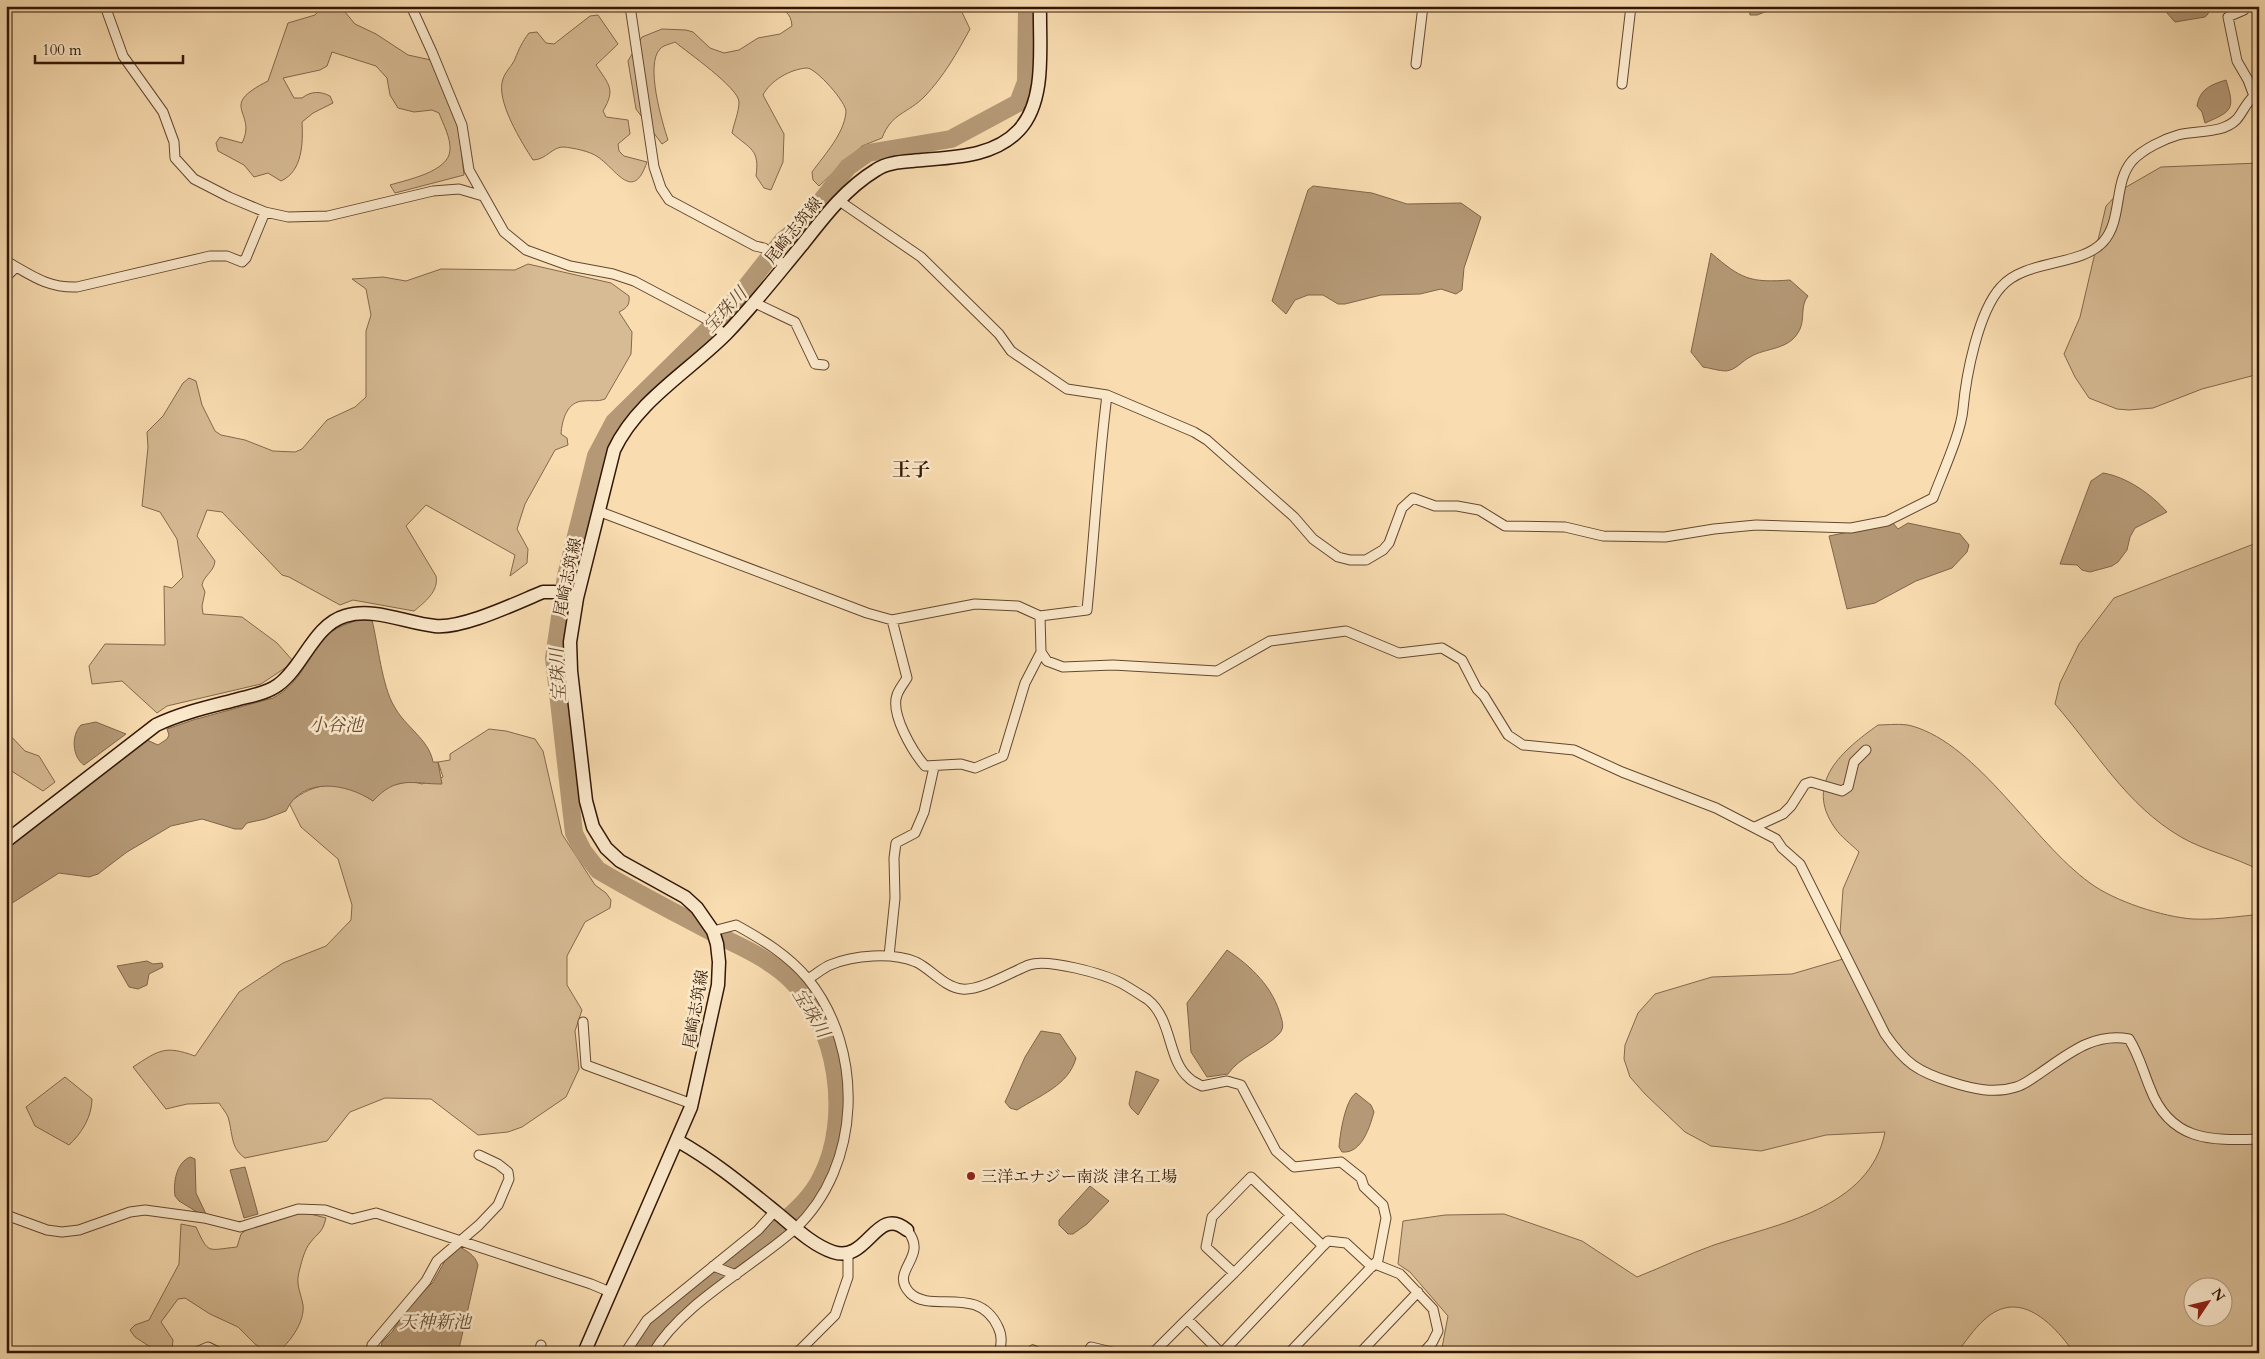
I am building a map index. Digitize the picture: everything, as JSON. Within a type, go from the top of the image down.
[{"type":"main road","name":"尾崎志筑線","points":[[584,1353],[678,1141],[692,1104],[718,985],[719,934],[685,897],[620,861],[606,848],[593,827],[586,801],[571,671],[570,642],[574,598],[614,450],[623,430],[755,303],[781,263],[838,200],[877,169],[896,162],[989,150],[1018,132],[1032,109],[1038,84],[1040,6]]},
{"type":"main road","points":[[6,841],[156,726],[175,716],[262,693],[276,687],[288,677],[328,625],[346,616],[373,614],[436,626],[456,624],[543,592],[554,592],[574,598]]},
{"type":"main road","points":[[678,1141],[715,1164],[794,1227],[834,1252],[848,1254],[860,1248],[880,1227],[890,1222],[899,1223],[907,1230]]},
{"type":"street","points":[[105,6],[123,56],[163,112],[174,142],[175,158],[194,179],[229,197],[265,212],[288,217],[328,216],[433,191],[459,189],[483,196]]},
{"type":"street","points":[[411,6],[462,125],[468,170],[504,232],[526,250],[570,266],[613,274],[634,282],[706,319],[722,333]]},
{"type":"street","points":[[630,6],[648,134],[661,188],[669,200],[755,246],[764,248],[781,263]]},
{"type":"street","points":[[1416,64],[1423,6]]},
{"type":"street","points":[[1622,84],[1631,6]]},
{"type":"street","points":[[838,200],[921,257],[999,334],[1011,351],[1068,389],[1107,395],[1194,432],[1207,440],[1294,517],[1314,539],[1338,557],[1350,560],[1366,560],[1383,550],[1388,543],[1402,508],[1413,498],[1435,506],[1457,506],[1479,510],[1505,526],[1565,527],[1603,536],[1665,537],[1714,529],[1756,525],[1851,528],[1887,521],[1933,498],[1950,456],[1964,408],[1983,321],[2001,286],[2022,272],[2087,252],[2102,243],[2114,222],[2124,180],[2132,161],[2158,143],[2172,137],[2217,129],[2236,120],[2244,104],[2254,96],[2248,80],[2236,62],[2228,17],[2244,10],[2246,6]]},
{"type":"street","points":[[6,261],[48,285],[59,288],[76,287],[210,256],[227,256],[242,262],[246,258],[265,212]]},
{"type":"street","points":[[6,277],[16,267]]},
{"type":"street","points":[[755,303],[795,322],[815,364],[824,365]]},
{"type":"street","points":[[598,511],[867,613],[892,620],[975,604],[1018,606],[1040,616],[1088,610],[1100,454],[1107,395]]},
{"type":"street","points":[[892,620],[907,678],[896,697],[898,719],[916,756],[925,766],[961,764],[975,768],[1003,756],[1025,683],[1041,652],[1040,616]]},
{"type":"street","points":[[1041,652],[1047,661],[1063,667],[1113,665],[1217,671],[1270,641],[1346,632],[1399,653],[1442,648],[1462,660],[1478,689],[1508,735],[1523,745],[1574,750],[1622,772],[1716,808],[1776,839],[1782,848],[1800,864],[1885,1034],[1901,1058],[1921,1071],[1974,1089],[1992,1091],[2015,1088],[2079,1047],[2113,1036],[2129,1038],[2138,1054],[2154,1098],[2172,1122],[2196,1136],[2222,1140],[2259,1139]]},
{"type":"street","points":[[1755,827],[1782,814],[1791,806],[1805,784],[1811,782],[1842,791],[1848,787],[1854,762],[1866,750]]},
{"type":"street","points":[[889,956],[895,898],[894,858],[896,843],[914,833],[924,812],[934,767]]},
{"type":"street","points":[[653,1353],[659,1343],[691,1311],[794,1227],[820,1198],[834,1171],[846,1134],[849,1098],[845,1061],[837,1033],[828,1013],[808,979],[790,960],[766,941],[736,925],[719,934]]},
{"type":"street","points":[[808,979],[830,965],[889,956],[916,962],[951,985],[961,989],[972,989],[1032,964],[1047,963],[1120,982],[1148,1000],[1166,1025],[1180,1065],[1188,1078],[1202,1086],[1227,1082],[1241,1086],[1276,1150],[1294,1167],[1341,1162],[1361,1178],[1364,1187],[1383,1204],[1386,1218],[1378,1260],[1289,1353]]},
{"type":"street","points":[[583,1022],[586,1065],[692,1104]]},
{"type":"street","points":[[371,1353],[372,1345],[426,1281],[437,1261],[458,1241],[479,1225],[498,1205],[509,1179],[508,1172],[498,1164],[479,1155]]},
{"type":"street","points":[[1234,1272],[1206,1247],[1212,1217],[1250,1177],[1324,1246]]},
{"type":"street","points":[[6,1215],[47,1230],[62,1232],[79,1230],[130,1212],[145,1210],[204,1218],[240,1227],[294,1209],[317,1209],[352,1219],[376,1213],[592,1284],[610,1292]]},
{"type":"street","points":[[625,1353],[647,1320],[758,1230],[776,1212]]},
{"type":"street","points":[[1153,1353],[1291,1215]]},
{"type":"street","points":[[907,1230],[915,1246],[914,1253],[904,1274],[906,1287],[909,1292],[919,1298],[969,1303],[986,1311],[994,1317],[1000,1332],[1002,1342],[999,1353]]},
{"type":"street","points":[[1187,1319],[1221,1353],[1328,1241],[1346,1243],[1373,1265],[1400,1274],[1433,1309],[1438,1332],[1432,1344],[1424,1353]]},
{"type":"street","points":[[797,1353],[835,1315],[848,1277],[848,1254]]},
{"type":"street","points":[[713,1266],[736,1275]]},
{"type":"street","points":[[1360,1353],[1418,1292]]},
{"type":"street","points":[[1087,1353],[1091,1346],[1116,1353]]},
{"type":"street","points":[[194,1353],[208,1347],[220,1353]]},
{"type":"street","points":[[1031,1353],[1033,1350],[1039,1353]]},
{"type":"shaded area","points":[[323,6],[340,6],[355,24],[376,34],[408,55],[431,60],[458,123],[464,175],[395,193],[390,185],[426,174],[448,158],[450,150],[449,141],[439,113],[432,110],[414,112],[398,108],[390,95],[387,78],[376,66],[332,52],[327,66],[320,70],[283,78],[294,98],[302,98],[312,93],[323,93],[330,96],[333,103],[313,113],[302,122],[302,147],[298,163],[288,176],[281,181],[268,173],[254,177],[244,165],[218,151],[216,143],[220,137],[242,143],[246,132],[246,123],[241,104],[244,97],[268,81],[288,23],[315,15]]},
{"type":"shaded area","points":[[772,6],[959,6],[970,29],[944,72],[925,96],[896,118],[886,129],[882,138],[862,146],[819,186],[813,180],[812,172],[842,128],[846,112],[842,101],[817,74],[807,68],[787,73],[770,85],[763,95],[784,134],[783,162],[771,190],[764,188],[756,176],[756,160],[752,150],[732,133],[739,102],[731,88],[675,42],[660,49],[656,56],[654,80],[668,140],[662,144],[636,109],[628,61],[642,37],[662,29],[693,32],[710,48],[724,53],[739,50],[758,38],[780,34],[792,26],[786,12]]},
{"type":"shaded area","points":[[598,15],[618,44],[596,65],[610,92],[603,111],[606,117],[628,120],[630,134],[618,144],[619,151],[624,156],[647,162],[642,174],[636,180],[630,182],[624,180],[595,155],[586,151],[560,147],[542,158],[533,160],[511,121],[503,98],[504,76],[514,62],[529,33],[537,32],[546,43],[554,44],[590,16]]},
{"type":"shaded area","points":[[2259,163],[2259,374],[2202,389],[2153,408],[2117,409],[2089,398],[2075,377],[2064,354],[2080,317],[2106,206],[2121,190],[2161,167]]},
{"type":"shaded area","points":[[528,264],[611,283],[629,296],[627,306],[619,312],[632,332],[631,354],[605,399],[578,402],[573,404],[566,412],[561,434],[567,438],[568,445],[555,450],[525,504],[517,529],[528,549],[527,563],[510,576],[515,555],[426,505],[406,526],[436,576],[435,587],[430,596],[414,611],[353,600],[340,605],[282,575],[222,512],[207,510],[197,536],[215,561],[213,568],[202,585],[205,592],[202,606],[203,614],[242,617],[277,643],[294,662],[261,684],[167,706],[157,713],[122,681],[92,684],[89,666],[105,644],[165,645],[164,586],[172,588],[183,577],[177,539],[160,512],[142,506],[148,447],[147,432],[163,416],[183,383],[189,378],[196,381],[202,405],[215,431],[221,435],[245,440],[273,451],[295,452],[302,449],[327,420],[355,407],[366,397],[366,331],[371,315],[366,289],[352,279],[383,277],[406,281],[441,269],[515,270]]},
{"type":"shaded area","points":[[2259,542],[2259,870],[2190,842],[2161,824],[2128,793],[2055,704],[2060,683],[2079,644],[2114,598]]},
{"type":"shaded area","points":[[1878,725],[1908,725],[1937,737],[1960,753],[1983,773],[2069,865],[2100,890],[2125,902],[2168,915],[2193,919],[2253,915],[2259,912],[2259,1353],[2074,1353],[2056,1331],[2035,1313],[2023,1308],[2010,1307],[1997,1311],[1984,1320],[1973,1331],[1957,1353],[1441,1353],[1448,1316],[1410,1272],[1398,1264],[1403,1221],[1445,1215],[1504,1214],[1582,1241],[1637,1277],[1714,1245],[1818,1210],[1841,1196],[1861,1179],[1876,1158],[1885,1132],[1826,1135],[1761,1151],[1711,1146],[1685,1132],[1645,1094],[1630,1077],[1624,1059],[1625,1045],[1638,1013],[1655,994],[1712,977],[1792,974],[1843,959],[1840,934],[1843,889],[1859,852],[1835,828],[1826,812],[1823,796],[1825,782],[1831,769],[1852,745]]},
{"type":"shaded area","points":[[489,729],[506,731],[535,739],[543,751],[562,834],[595,885],[606,893],[611,900],[610,908],[585,922],[567,956],[567,985],[582,1010],[575,1031],[579,1069],[566,1097],[522,1127],[508,1132],[478,1135],[431,1099],[385,1098],[350,1112],[327,1141],[245,1158],[234,1145],[228,1117],[219,1103],[187,1104],[166,1109],[133,1067],[162,1051],[176,1051],[195,1056],[239,992],[283,963],[326,946],[351,920],[352,905],[338,859],[301,827],[289,803],[299,795],[310,790],[331,786],[352,789],[373,801],[385,787],[411,781],[422,784],[443,777],[438,762],[450,760],[450,754]]},
{"type":"shaded area","points":[[6,731],[25,751],[39,756],[55,782],[43,791],[10,770],[6,770]]},
{"type":"shaded area","points":[[65,1077],[92,1099],[92,1106],[85,1125],[69,1145],[35,1126],[26,1107]]},
{"type":"shaded area","points":[[299,1211],[326,1218],[322,1230],[307,1248],[299,1274],[298,1287],[303,1305],[302,1318],[288,1342],[279,1351],[264,1350],[238,1327],[210,1314],[185,1298],[178,1299],[161,1322],[173,1340],[172,1348],[158,1352],[135,1337],[130,1330],[135,1325],[149,1320],[179,1264],[181,1224],[196,1227],[210,1249],[220,1249],[237,1247],[241,1234],[246,1230]]},
{"type":"water","points":[[1749,6],[1791,6],[1786,11],[1778,7],[1757,15],[1750,15]]},
{"type":"water","points":[[2167,6],[2209,6],[2208,14],[2205,17],[2175,22],[2167,13]]},
{"type":"water","points":[[2226,80],[2231,103],[2229,108],[2226,112],[2205,123],[2202,112],[2197,106],[2198,100],[2203,92],[2211,86]]},
{"type":"water","points":[[1313,186],[1372,193],[1407,204],[1461,203],[1481,217],[1464,268],[1462,290],[1456,294],[1441,289],[1420,294],[1381,295],[1345,304],[1338,304],[1323,295],[1308,295],[1295,300],[1286,314],[1272,301],[1308,190]]},
{"type":"water","points":[[1711,253],[1739,274],[1755,280],[1790,280],[1808,296],[1804,304],[1800,329],[1796,336],[1784,345],[1756,354],[1733,369],[1726,371],[1703,367],[1691,352]]},
{"type":"water","points":[[2103,473],[2130,482],[2154,499],[2167,512],[2135,528],[2130,537],[2127,550],[2118,562],[2112,566],[2090,572],[2082,570],[2077,565],[2060,564],[2091,481]]},
{"type":"water","points":[[1893,523],[1898,529],[1908,523],[1960,534],[1969,545],[1967,552],[1952,568],[1916,581],[1875,603],[1847,609],[1829,536]]},
{"type":"water","name":"小谷池","points":[[358,620],[372,620],[383,676],[390,698],[404,720],[427,746],[433,762],[438,762],[442,784],[397,784],[390,787],[373,801],[350,790],[325,786],[303,792],[293,800],[286,811],[247,823],[242,829],[235,829],[202,819],[171,826],[127,852],[98,874],[89,877],[59,873],[6,907],[6,851],[18,838],[147,740],[158,745],[167,739],[169,735],[167,729],[273,698],[282,693],[295,680],[315,650],[329,634]]},
{"type":"water","points":[[96,722],[126,734],[84,765],[77,757],[74,740],[81,725]]},
{"type":"water","points":[[1227,950],[1245,963],[1267,987],[1277,1006],[1282,1021],[1282,1028],[1281,1032],[1273,1039],[1239,1063],[1228,1074],[1207,1077],[1191,1052],[1187,1003]]},
{"type":"water","points":[[147,961],[153,964],[162,963],[163,967],[149,974],[147,985],[138,989],[129,987],[117,966]]},
{"type":"water","points":[[1041,1031],[1060,1034],[1076,1058],[1067,1076],[1060,1083],[1017,1110],[1010,1108],[1005,1102],[1025,1057]]},
{"type":"water","points":[[1136,1071],[1159,1080],[1138,1115],[1129,1104]]},
{"type":"water","points":[[1356,1093],[1371,1105],[1374,1112],[1360,1144],[1355,1149],[1342,1152],[1339,1147],[1344,1118],[1349,1103]]},
{"type":"water","points":[[190,1157],[195,1159],[196,1193],[206,1214],[202,1215],[179,1201],[175,1196],[177,1174],[181,1164]]},
{"type":"water","points":[[245,1167],[258,1214],[244,1218],[230,1170]]},
{"type":"water","points":[[1090,1186],[1109,1201],[1087,1224],[1073,1234],[1068,1234],[1059,1225],[1059,1220]]},
{"type":"water","name":"天神新池","points":[[458,1246],[473,1256],[478,1265],[458,1353],[380,1353],[382,1342],[392,1332],[406,1310],[433,1282],[446,1259]]},
{"type":"waterway","name":"宝珠川","points":[[639,1353],[664,1323],[759,1244],[811,1194],[821,1178],[831,1154],[836,1128],[837,1101],[835,1073],[829,1046],[819,1021],[806,998],[789,978],[756,955],[628,888],[598,870],[583,851],[574,833],[554,658],[566,576],[596,456],[614,422],[726,312],[783,240],[802,225],[848,167],[868,153],[951,139],[1018,103],[1026,82],[1027,6]]},
{"type":"place","name":"三洋エナジー南淡 津名工場","points":[[971,1176]]},
{"type":"district","name":"王子","points":[[911,469]]}]
